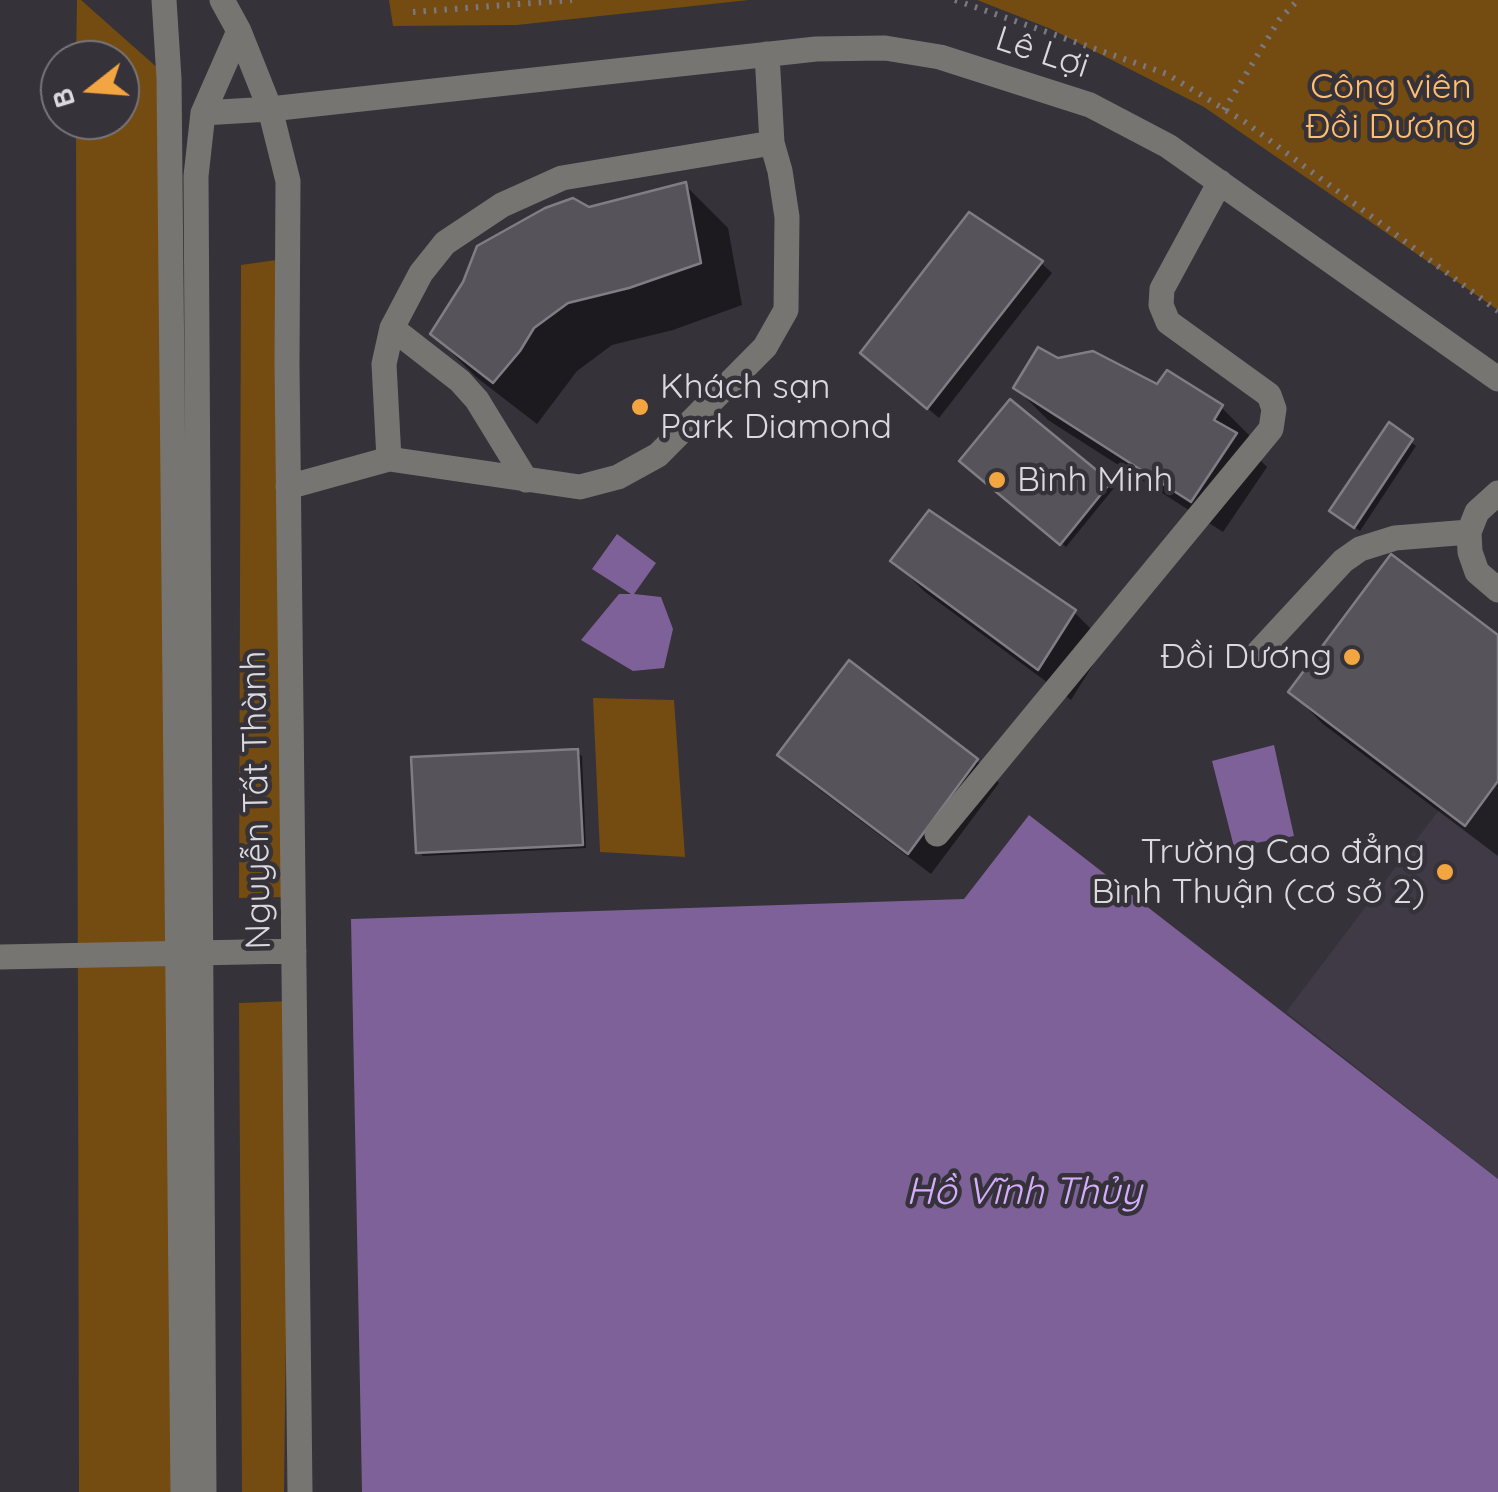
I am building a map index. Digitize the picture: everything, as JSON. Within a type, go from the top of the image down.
[{"type":"street","points":[[164,0],[190,954],[184,1492]]},
{"type":"street","points":[[222,0],[239,30],[270,109]]},
{"type":"street","points":[[204,113],[239,30]]},
{"type":"street","name":"Lê Lợi","points":[[204,113],[854,47],[940,57],[1090,106],[1168,146],[1498,378]]},
{"type":"street","points":[[288,487],[389,459],[580,488],[618,477],[658,455],[765,347],[786,310],[787,217],[772,143],[767,54]]},
{"type":"street","name":"Nguyễn Tất Thành","points":[[270,109],[288,181],[300,1492]]},
{"type":"street","name":"Nguyễn Tất Thành","points":[[204,113],[196,176],[190,954],[204,1492]]},
{"type":"street","points":[[389,459],[384,364],[392,328],[421,273],[445,243],[502,205],[562,178],[772,143]]},
{"type":"street","points":[[937,834],[1271,429],[1274,410],[1269,395],[1168,322],[1161,306],[1162,289],[1220,182]]},
{"type":"street","points":[[392,328],[460,381],[477,400],[526,480]]},
{"type":"street","points":[[1498,493],[1476,512],[1470,532],[1470,552],[1477,572],[1498,590]]},
{"type":"street","points":[[1256,655],[1343,561],[1360,549],[1395,538],[1470,532]]},
{"type":"street","points":[[0,957],[294,951]]},
{"type":"path","points":[[414,12],[572,0]]},
{"type":"path","points":[[955,0],[1166,74],[1224,110],[1498,311]]},
{"type":"path","points":[[1224,110],[1279,20],[1298,0]]},
{"type":"shaded area","name":"Trường Cao đẳng Bình Thuận (cơ sở 2)","points":[[1498,732],[1498,1179],[1286,1012]]},
{"type":"green space","points":[[77,0],[81,0],[126,40],[76,40]]},
{"type":"green space","points":[[389,0],[749,0],[517,25],[393,26]]},
{"type":"green space","name":"Công viên Đồi Dương","points":[[977,0],[1498,0],[1498,310],[1204,107],[1051,29]]},
{"type":"green space","points":[[140,52],[169,78],[183,1492],[79,1492],[76,140],[140,140]]},
{"type":"green space","points":[[283,259],[285,897],[239,898],[241,265]]},
{"type":"green space","points":[[593,698],[674,700],[685,857],[600,852]]},
{"type":"green space","points":[[290,1001],[284,1492],[242,1492],[239,1003]]},
{"type":"water","points":[[617,534],[656,563],[634,594],[661,597],[673,629],[664,668],[633,671],[581,640],[619,594],[631,594],[592,569]]},
{"type":"water","points":[[1274,745],[1294,836],[1234,847],[1212,761]]},
{"type":"water","name":"Hồ Vĩnh Thủy","points":[[1029,815],[1498,1179],[1498,1492],[362,1492],[351,919],[964,899]]},
{"type":"building","points":[[686,182],[701,263],[629,288],[568,303],[534,328],[493,383],[430,334],[463,282],[477,246],[545,208],[573,198],[589,207]]},
{"type":"building","points":[[969,212],[1043,261],[927,409],[860,353]]},
{"type":"building","points":[[1038,347],[1058,358],[1093,351],[1157,384],[1167,370],[1223,405],[1214,420],[1237,433],[1191,502],[1013,388]]},
{"type":"building","points":[[1010,399],[1111,482],[1060,545],[959,461]]},
{"type":"building","points":[[1389,422],[1413,439],[1354,528],[1329,511]]},
{"type":"building","points":[[929,510],[1076,610],[1038,670],[890,561]]},
{"type":"building","points":[[1391,554],[1498,635],[1498,781],[1465,826],[1288,692]]},
{"type":"building","points":[[849,660],[978,759],[908,854],[777,755]]},
{"type":"building","points":[[578,749],[583,845],[416,853],[411,757]]},
{"type":"place","name":"Khách sạn Park Diamond","points":[[640,407]]},
{"type":"place","name":"Bình Minh","points":[[997,480]]},
{"type":"place","name":"Đồi Dương","points":[[1352,657]]},
{"type":"place","name":"Trường Cao đẳng Bình Thuận (cơ sở 2)","points":[[1445,872]]}]
